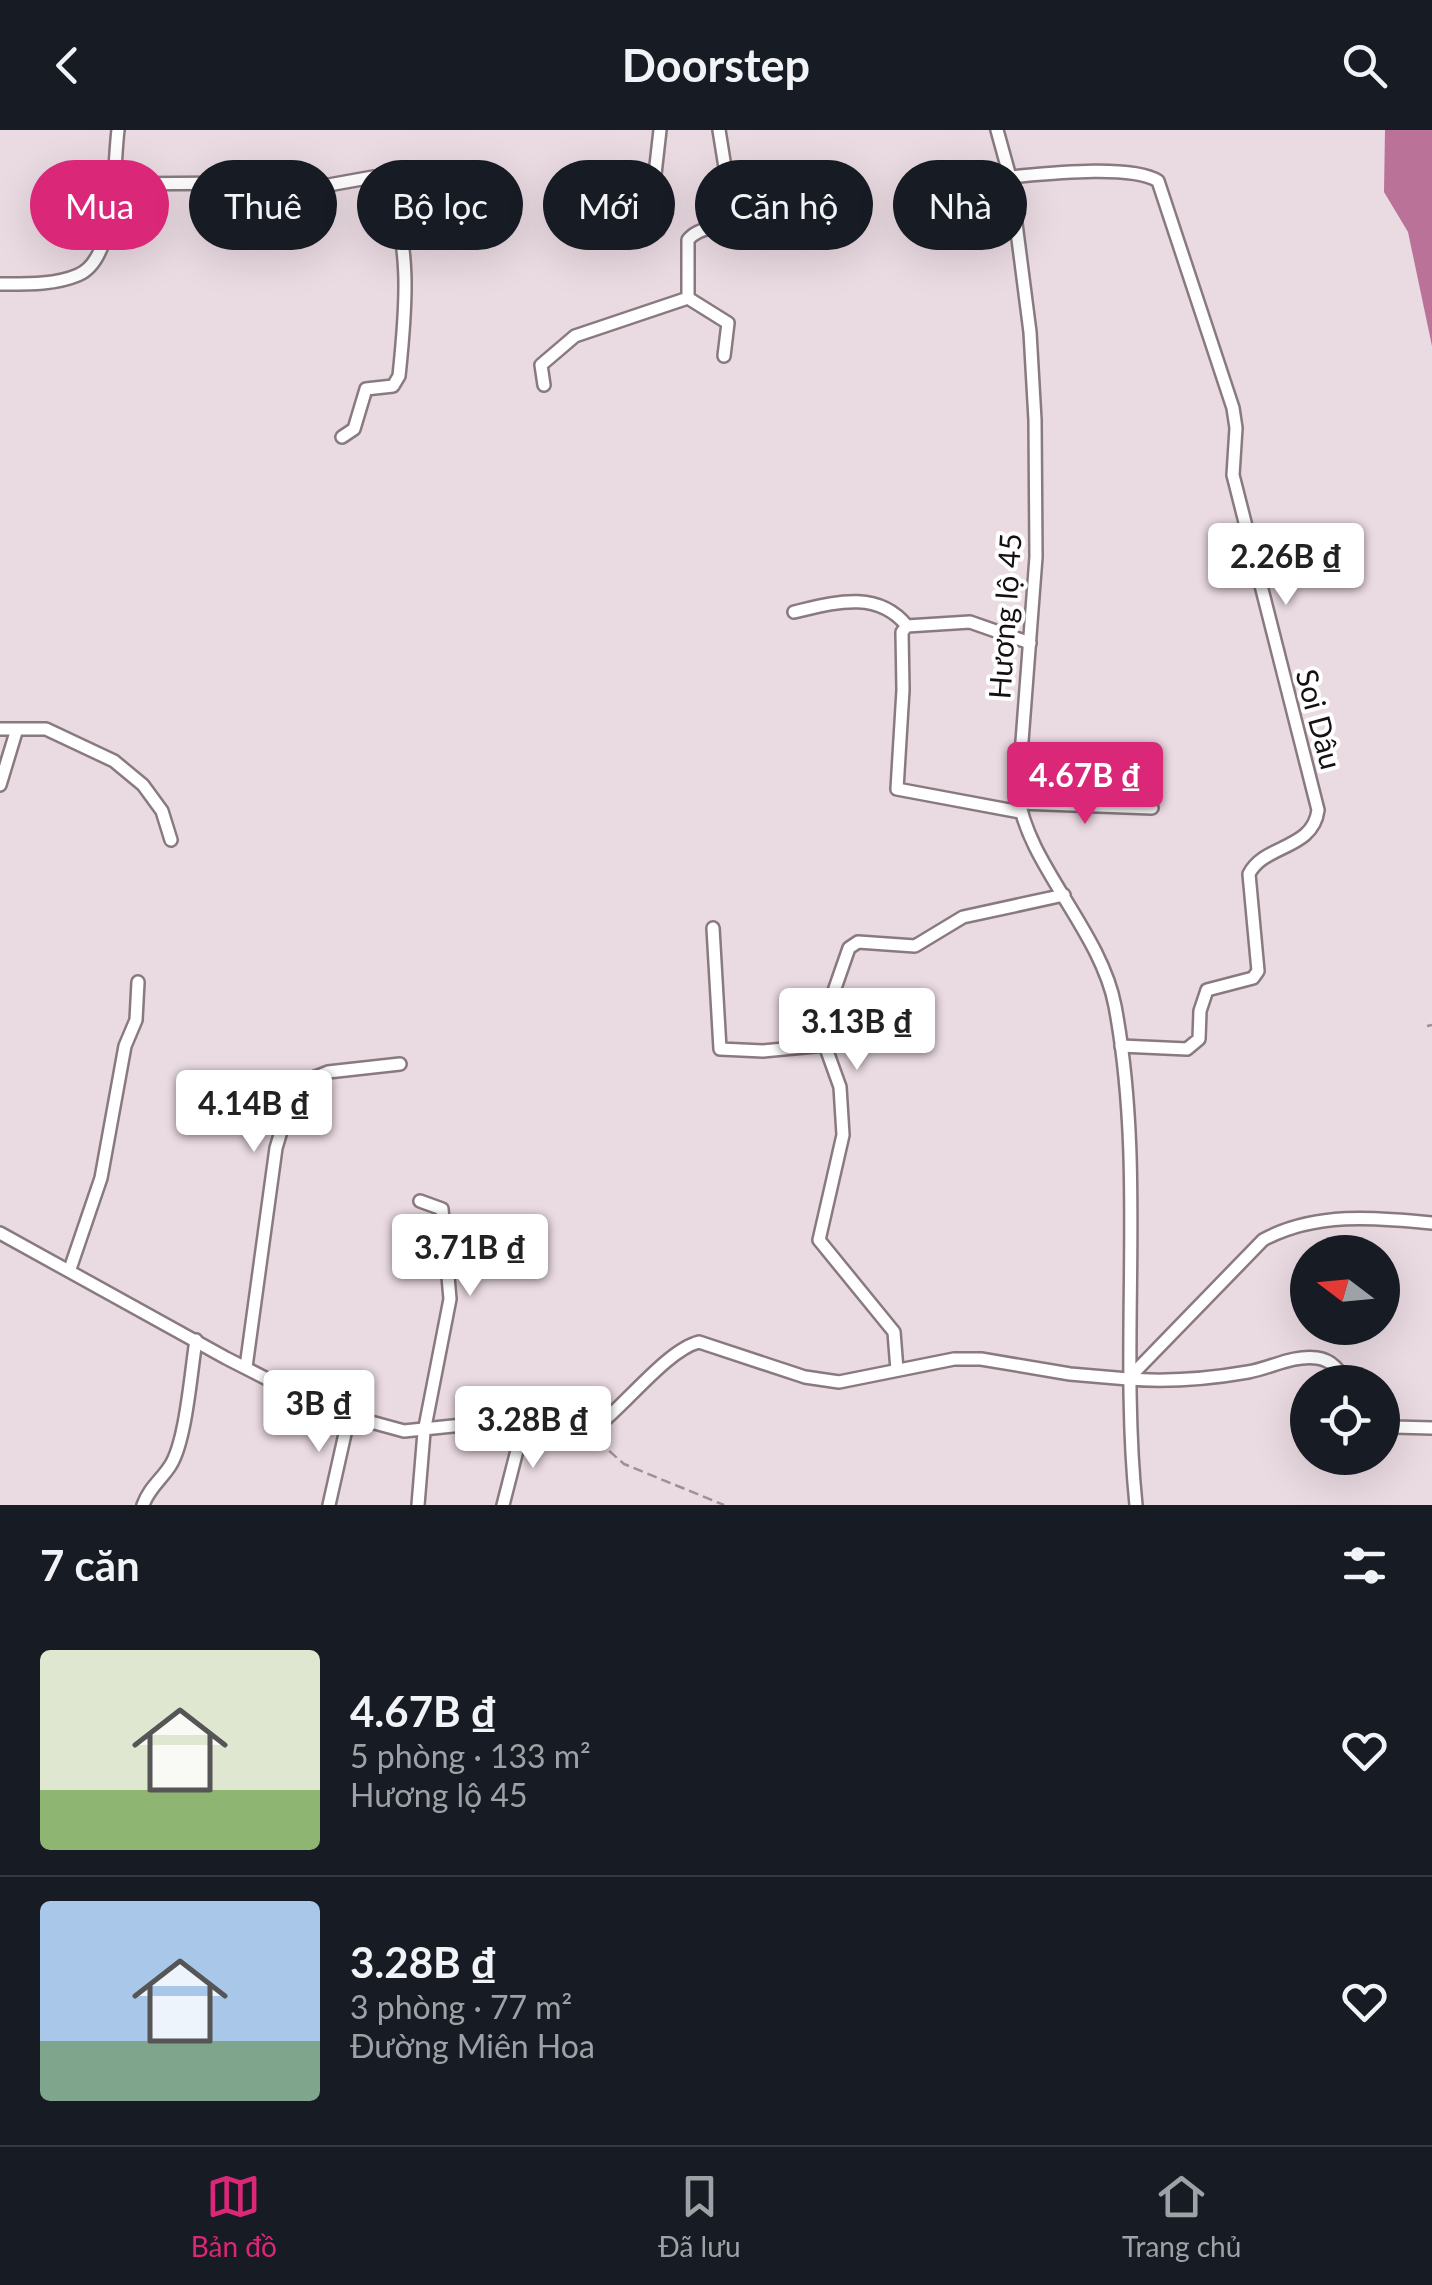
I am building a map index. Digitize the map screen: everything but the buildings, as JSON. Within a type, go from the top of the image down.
[{"type":"street","points":[[115,160],[118,130]]},
{"type":"street","points":[[657,160],[660,130]]},
{"type":"street","points":[[688,298],[688,240],[693,233],[718,226],[732,217],[719,130]]},
{"type":"street","name":"Hương lộ 45","points":[[998,130],[1006,160]]},
{"type":"street","name":"Soi Dâu","points":[[1027,177],[1149,176],[1162,191],[1233,408],[1233,475],[1318,810],[1317,823],[1302,839],[1254,864],[1248,874],[1258,971],[1253,978],[1207,990],[1200,1011],[1199,1039],[1187,1049],[1121,1046]]},
{"type":"street","points":[[169,184],[312,188],[373,177],[380,181],[402,246],[406,287],[399,376],[394,386],[366,389],[354,428],[342,437]]},
{"type":"street","points":[[0,284],[61,281],[93,266],[100,250]]},
{"type":"street","name":"Hương lộ 45","points":[[1019,250],[1030,332],[1035,420],[1036,557],[1021,714],[1020,808],[1100,960],[1112,992],[1121,1046],[1133,1184],[1128,1379],[1136,1505]]},
{"type":"street","points":[[688,298],[728,323],[724,356]]},
{"type":"street","points":[[544,386],[541,365],[575,336],[688,298]]},
{"type":"street","points":[[794,612],[856,600],[879,605],[900,616],[907,626]]},
{"type":"street","points":[[1030,643],[970,622],[907,626],[902,632],[904,690],[896,790],[1020,808],[1152,808]]},
{"type":"street","points":[[0,729],[46,729],[114,761],[142,784],[162,811],[171,840]]},
{"type":"street","points":[[0,785],[16,732]]},
{"type":"street","points":[[896,1370],[894,1332],[819,1240],[844,1135],[840,1087],[822,1037],[830,1001],[850,948],[858,942],[915,946],[963,917],[1064,895]]},
{"type":"street","points":[[713,928],[720,1049],[763,1051],[825,1046]]},
{"type":"street","points":[[70,1269],[101,1178],[125,1046],[136,1020],[138,982]]},
{"type":"street","points":[[246,1367],[276,1148],[295,1084],[328,1072],[400,1064]]},
{"type":"street","points":[[418,1505],[424,1432],[447,1327],[450,1284],[442,1209],[420,1201]]},
{"type":"street","points":[[1128,1379],[1264,1240],[1280,1231],[1310,1220],[1432,1222]]},
{"type":"street","points":[[0,1233],[316,1404],[387,1429],[424,1432],[492,1422],[589,1434],[627,1403],[668,1360],[699,1342],[806,1377],[839,1382],[954,1360],[981,1359],[1128,1379],[1206,1379],[1252,1372],[1296,1358],[1321,1358],[1334,1365]]},
{"type":"street","points":[[144,1505],[156,1480],[171,1465],[187,1402],[196,1340]]},
{"type":"street","points":[[329,1505],[349,1416]]},
{"type":"street","points":[[503,1505],[524,1427]]},
{"type":"street","points":[[1400,1428],[1432,1428]]},
{"type":"path","points":[[589,1434],[624,1464],[724,1505]]},
{"type":"shaded area","points":[[1385,130],[1432,130],[1432,346],[1408,232],[1384,192]]}]
